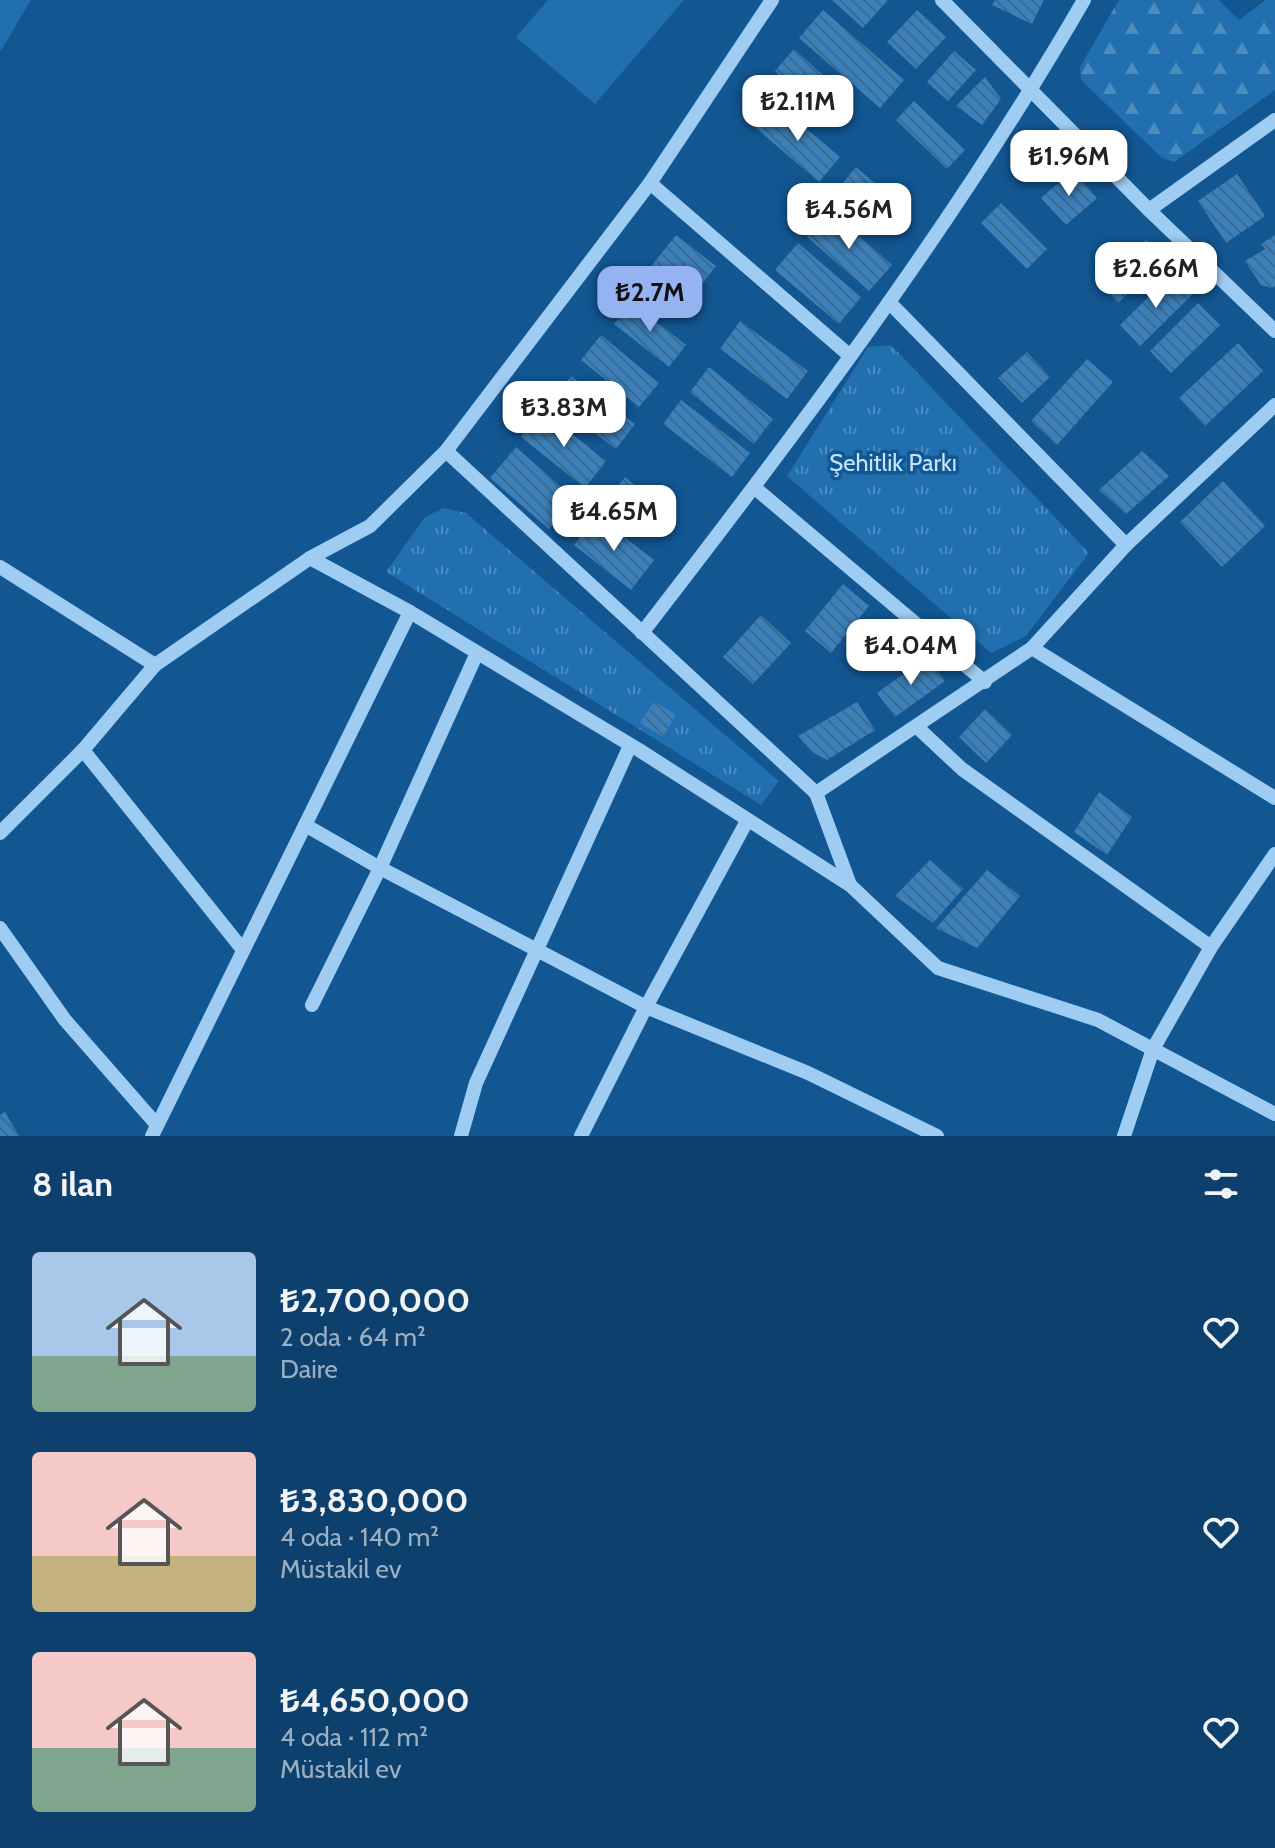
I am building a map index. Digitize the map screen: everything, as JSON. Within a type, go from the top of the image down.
[{"type":"street","points":[[0,833],[83,750],[155,665],[310,558],[370,526],[446,451],[650,183],[772,0]]},
{"type":"street","points":[[942,0],[1149,210],[1275,331]]},
{"type":"street","points":[[642,633],[755,488],[889,302],[1031,92],[1084,0]]},
{"type":"street","points":[[1149,210],[1275,120]]},
{"type":"street","points":[[650,183],[849,355]]},
{"type":"street","points":[[889,302],[1126,545]]},
{"type":"street","points":[[816,793],[1032,648],[1126,545],[1275,405]]},
{"type":"street","points":[[446,451],[816,793],[850,885]]},
{"type":"street","points":[[755,488],[985,682]]},
{"type":"street","points":[[310,558],[410,612],[850,885],[938,968],[1098,1020],[1275,1114]]},
{"type":"street","points":[[0,567],[155,665]]},
{"type":"street","points":[[0,928],[65,1020],[154,1130],[410,612]]},
{"type":"street","points":[[1032,648],[1275,798]]},
{"type":"street","points":[[312,1005],[380,868],[477,653]]},
{"type":"street","points":[[917,727],[962,769],[1211,947]]},
{"type":"street","points":[[461,1136],[476,1083],[630,746]]},
{"type":"street","points":[[83,750],[243,950]]},
{"type":"street","points":[[581,1136],[646,1007],[747,821]]},
{"type":"street","points":[[305,825],[380,868],[646,1007],[808,1073],[937,1136]]},
{"type":"street","points":[[1124,1136],[1153,1049],[1211,947],[1275,854]]},
{"type":"green space","points":[[0,0],[31,0],[0,52]]},
{"type":"green space","points":[[548,0],[684,0],[595,104],[516,37]]},
{"type":"green space","points":[[1119,0],[1219,0],[1239,20],[1266,0],[1275,0],[1275,90],[1174,162],[1162,158],[1081,80],[1080,67]]},
{"type":"green space","name":"Şehitlik Parkı","points":[[891,345],[1089,553],[1026,636],[991,653],[787,476],[868,347]]},
{"type":"green space","points":[[444,508],[466,513],[779,781],[761,805],[386,572],[425,517]]},
{"type":"building","points":[[832,0],[888,0],[863,28]]},
{"type":"building","points":[[995,0],[1044,0],[1032,24],[992,5]]},
{"type":"building","points":[[823,10],[904,80],[880,108],[799,38]]},
{"type":"building","points":[[917,10],[946,37],[916,69],[887,42]]},
{"type":"building","points":[[794,49],[854,103],[834,125],[775,71]]},
{"type":"building","points":[[954,51],[976,70],[948,101],[927,82]]},
{"type":"building","points":[[985,77],[1001,99],[982,125],[956,106]]},
{"type":"building","points":[[914,101],[965,150],[947,169],[896,120]]},
{"type":"building","points":[[777,104],[840,157],[819,182],[756,128]]},
{"type":"building","points":[[856,167],[890,196],[867,224],[832,196]]},
{"type":"building","points":[[1073,170],[1097,198],[1066,225],[1041,198]]},
{"type":"building","points":[[1237,174],[1265,216],[1226,243],[1198,201]]},
{"type":"building","points":[[1001,203],[1047,249],[1027,269],[981,223]]},
{"type":"building","points":[[830,210],[892,265],[869,291],[807,237]]},
{"type":"building","points":[[676,235],[716,266],[686,305],[645,274]]},
{"type":"building","points":[[1275,235],[1275,286],[1272,288],[1261,285],[1245,261],[1265,249],[1261,244]]},
{"type":"building","points":[[1146,240],[1164,260],[1118,303],[1100,283]]},
{"type":"building","points":[[798,243],[861,297],[839,324],[775,270]]},
{"type":"building","points":[[1172,274],[1192,295],[1140,346],[1120,325]]},
{"type":"building","points":[[631,302],[686,345],[669,367],[614,324]]},
{"type":"building","points":[[1198,303],[1220,325],[1171,373],[1150,351]]},
{"type":"building","points":[[740,321],[808,371],[787,399],[720,349]]},
{"type":"building","points":[[601,335],[659,383],[639,407],[581,360]]},
{"type":"building","points":[[1238,343],[1263,371],[1205,426],[1179,398]]},
{"type":"building","points":[[1027,352],[1050,377],[1022,403],[998,378]]},
{"type":"building","points":[[1087,359],[1113,382],[1057,445],[1031,421]]},
{"type":"building","points":[[709,367],[773,419],[754,444],[690,392]]},
{"type":"building","points":[[571,376],[635,424],[616,449],[552,401]]},
{"type":"building","points":[[681,400],[750,453],[732,477],[663,424]]},
{"type":"building","points":[[542,410],[606,461],[585,488],[521,437]]},
{"type":"building","points":[[516,447],[575,499],[549,529],[490,478]]},
{"type":"building","points":[[1142,451],[1169,476],[1126,514],[1099,490]]},
{"type":"building","points":[[625,477],[667,512],[647,537],[605,502]]},
{"type":"building","points":[[1223,481],[1265,526],[1222,567],[1180,522]]},
{"type":"building","points":[[597,516],[654,560],[631,590],[574,545]]},
{"type":"building","points":[[843,584],[869,606],[831,653],[805,631]]},
{"type":"building","points":[[761,615],[791,643],[753,684],[723,657]]},
{"type":"building","points":[[927,657],[945,681],[895,717],[877,693]]},
{"type":"building","points":[[654,701],[676,715],[663,737],[640,723]]},
{"type":"building","points":[[857,702],[875,730],[827,760],[812,752],[798,736]]},
{"type":"building","points":[[985,709],[1012,735],[986,763],[959,737]]},
{"type":"building","points":[[1099,792],[1132,817],[1107,855],[1074,832]]},
{"type":"building","points":[[930,860],[963,889],[933,923],[895,896]]},
{"type":"building","points":[[987,870],[1020,896],[977,948],[936,928]]},
{"type":"building","points":[[5,1112],[19,1136],[0,1136],[0,1115]]}]
